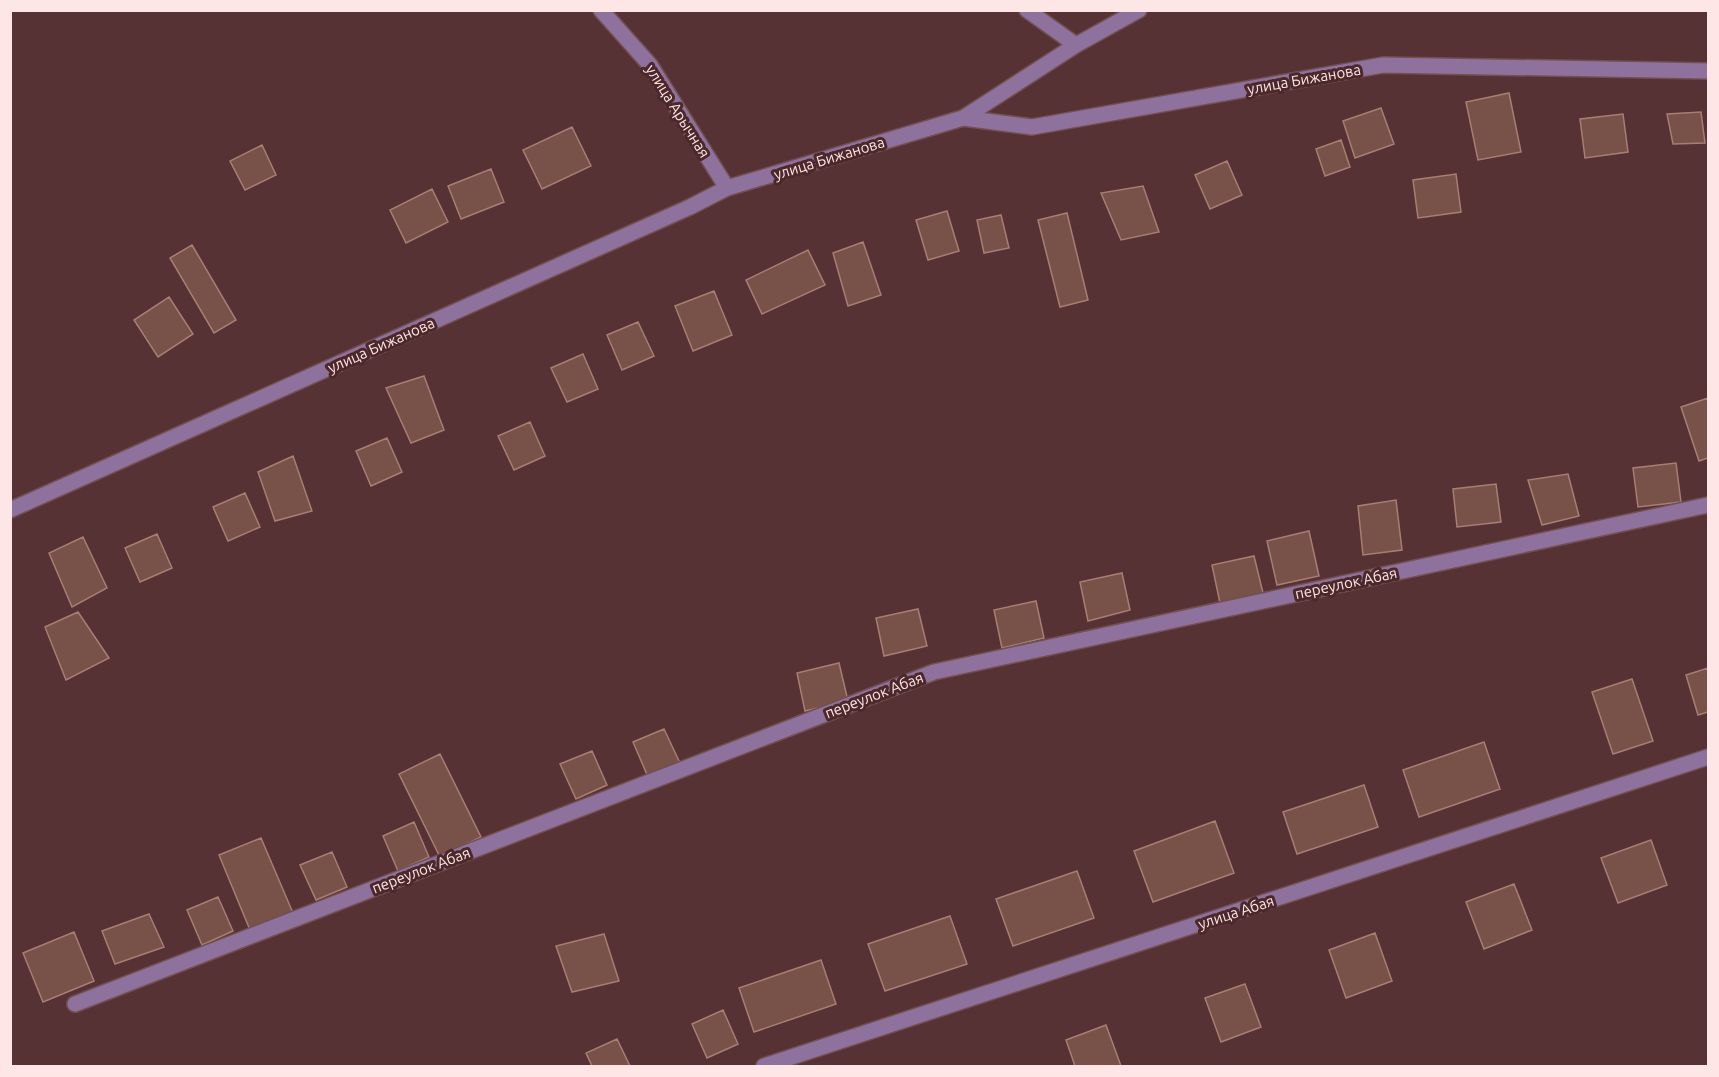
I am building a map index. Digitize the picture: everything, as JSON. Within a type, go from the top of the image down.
[{"type":"street","name":"улица Арычная","points":[[601,10],[650,65],[727,188]]},
{"type":"street","points":[[1027,10],[1076,45]]},
{"type":"street","points":[[963,118],[1076,45],[1139,10]]},
{"type":"street","name":"улица Бижанова","points":[[10,510],[690,207],[727,188],[963,118],[1032,127],[1383,65],[1708,71]]},
{"type":"street","name":"переулок Абая","points":[[75,1004],[934,672],[1708,505]]},
{"type":"street","name":"улица Абая","points":[[764,1066],[1708,757]]},
{"type":"building","points":[[1509,93],[1521,152],[1478,160],[1466,102]]},
{"type":"building","points":[[1381,108],[1394,144],[1355,158],[1343,121]]},
{"type":"building","points":[[1701,112],[1705,143],[1673,144],[1667,114]]},
{"type":"building","points":[[1623,114],[1628,152],[1585,158],[1580,119]]},
{"type":"building","points":[[572,127],[591,166],[542,189],[523,150]]},
{"type":"building","points":[[1341,140],[1350,167],[1325,176],[1316,149]]},
{"type":"building","points":[[262,145],[276,175],[245,190],[230,161]]},
{"type":"building","points":[[1227,161],[1242,195],[1210,209],[1195,175]]},
{"type":"building","points":[[491,169],[504,202],[461,219],[448,186]]},
{"type":"building","points":[[1456,174],[1461,212],[1418,218],[1413,180]]},
{"type":"building","points":[[1143,186],[1159,232],[1121,240],[1101,193]]},
{"type":"building","points":[[432,189],[448,222],[406,243],[390,210]]},
{"type":"building","points":[[947,211],[959,251],[928,260],[916,220]]},
{"type":"building","points":[[1067,213],[1088,300],[1060,307],[1038,220]]},
{"type":"building","points":[[1001,215],[1009,248],[984,253],[977,220]]},
{"type":"building","points":[[863,242],[881,295],[848,306],[833,253]]},
{"type":"building","points":[[192,245],[236,320],[214,333],[170,258]]},
{"type":"building","points":[[808,250],[825,285],[762,314],[746,280]]},
{"type":"building","points":[[714,291],[732,335],[693,351],[675,306]]},
{"type":"building","points":[[169,297],[193,334],[158,357],[134,320]]},
{"type":"building","points":[[638,322],[654,356],[622,370],[607,335]]},
{"type":"building","points":[[583,354],[598,389],[567,402],[551,368]]},
{"type":"building","points":[[424,376],[444,430],[411,443],[386,388]]},
{"type":"building","points":[[1708,398],[1708,458],[1699,461],[1681,407]]},
{"type":"building","points":[[530,422],[545,456],[514,470],[498,436]]},
{"type":"building","points":[[387,438],[402,472],[371,486],[356,451]]},
{"type":"building","points":[[293,456],[312,511],[275,521],[258,472]]},
{"type":"building","points":[[1676,463],[1681,502],[1638,507],[1633,468]]},
{"type":"building","points":[[1568,474],[1579,516],[1542,525],[1528,480]]},
{"type":"building","points":[[1496,484],[1501,522],[1457,527],[1453,489]]},
{"type":"building","points":[[245,493],[260,527],[228,541],[213,507]]},
{"type":"building","points":[[1396,500],[1402,550],[1363,555],[1358,506]]},
{"type":"building","points":[[1309,531],[1319,576],[1277,585],[1267,541]]},
{"type":"building","points":[[157,534],[172,568],[140,582],[125,548]]},
{"type":"building","points":[[83,537],[107,588],[72,607],[49,553]]},
{"type":"building","points":[[1254,556],[1263,593],[1220,603],[1212,565]]},
{"type":"building","points":[[1122,573],[1130,610],[1088,621],[1080,582]]},
{"type":"building","points":[[1036,601],[1044,638],[1002,648],[994,610]]},
{"type":"building","points":[[918,609],[927,646],[884,656],[876,618]]},
{"type":"building","points":[[78,612],[109,658],[66,680],[45,627]]},
{"type":"building","points":[[839,663],[848,701],[805,711],[797,673]]},
{"type":"building","points":[[1708,668],[1708,712],[1698,715],[1686,675]]},
{"type":"building","points":[[1632,679],[1653,741],[1613,754],[1592,692]]},
{"type":"building","points":[[664,729],[680,763],[648,777],[633,742]]},
{"type":"building","points":[[1484,742],[1500,789],[1419,817],[1403,770]]},
{"type":"building","points":[[592,751],[607,785],[576,799],[560,764]]},
{"type":"building","points":[[440,754],[481,837],[440,857],[399,774]]},
{"type":"building","points":[[1364,785],[1378,827],[1297,854],[1283,812]]},
{"type":"building","points":[[1215,821],[1234,873],[1153,902],[1134,851]]},
{"type":"building","points":[[414,822],[429,857],[398,871],[383,836]]},
{"type":"building","points":[[261,838],[293,913],[250,930],[219,855]]},
{"type":"building","points":[[1651,840],[1667,885],[1618,903],[1601,858]]},
{"type":"building","points":[[332,852],[347,887],[316,900],[300,865]]},
{"type":"building","points":[[1077,871],[1094,918],[1013,946],[996,899]]},
{"type":"building","points":[[1514,884],[1532,930],[1484,949],[1466,902]]},
{"type":"building","points":[[218,897],[233,931],[202,945],[187,910]]},
{"type":"building","points":[[149,914],[164,947],[115,964],[102,931]]},
{"type":"building","points":[[950,916],[967,964],[885,991],[868,944]]},
{"type":"building","points":[[74,932],[94,981],[43,1002],[23,953]]},
{"type":"building","points":[[1375,933],[1392,981],[1346,998],[1329,950]]},
{"type":"building","points":[[604,934],[619,981],[572,992],[556,946]]},
{"type":"building","points":[[821,960],[836,1004],[754,1032],[739,988]]},
{"type":"building","points":[[1245,984],[1261,1027],[1221,1042],[1205,998]]},
{"type":"building","points":[[723,1010],[738,1044],[707,1058],[692,1024]]},
{"type":"building","points":[[1106,1025],[1121,1066],[1075,1066],[1066,1040]]},
{"type":"building","points":[[617,1039],[630,1066],[592,1066],[586,1053]]}]
